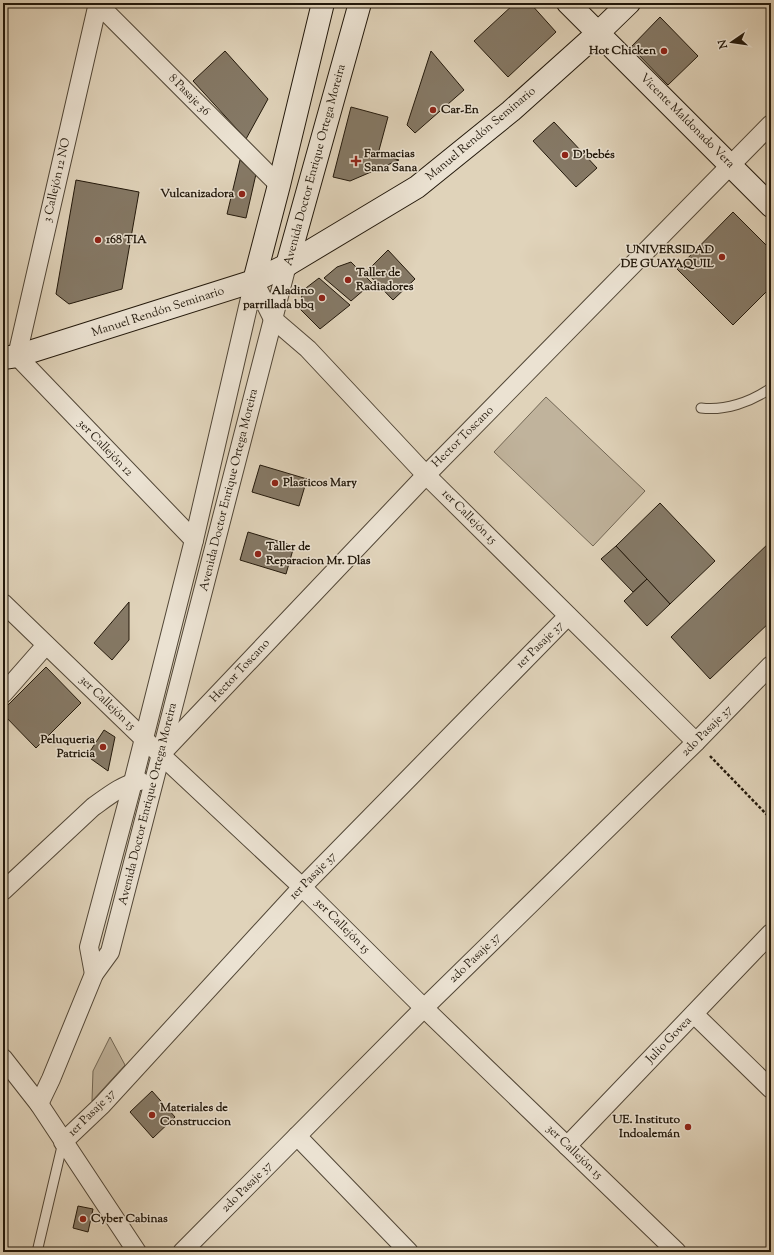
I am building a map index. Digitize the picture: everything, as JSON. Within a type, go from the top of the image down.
[{"type":"street","name":"Avenida Doctor Enrique Ortega Moreira","points":[[94,974],[89,947],[133,782],[194,540],[254,281],[279,185],[322,3]]},
{"type":"street","name":"Avenida Doctor Enrique Ortega Moreira","points":[[38,1104],[51,1079],[94,974],[110,952],[273,318],[360,3]]},
{"type":"street","name":"Vicente Maldonado Vera","points":[[568,3],[771,206]]},
{"type":"street","name":"Manuel Rendón Seminario","points":[[10,357],[254,281],[287,265],[417,187],[511,111],[598,33],[629,3]]},
{"type":"street","name":"8 Pasaje 36","points":[[98,4],[279,185]]},
{"type":"street","name":"3 Callejón 12 NO","points":[[10,357],[98,4]]},
{"type":"street","name":"Hector Toscano","points":[[161,754],[426,475],[771,124]]},
{"type":"street","name":"1er Callejón 15","points":[[254,281],[273,318],[308,349],[426,475],[696,742]]},
{"type":"street","name":"3er Callejón 12","points":[[10,357],[194,540]]},
{"type":"street","name":"3er Callejón 15","points":[[3,603],[144,739],[302,887],[424,1008],[677,1252]]},
{"type":"street","name":"1er Pasaje 37","points":[[63,1142],[102,1106],[302,887],[568,616]]},
{"type":"street","points":[[3,694],[46,645]]},
{"type":"street","name":"2do Pasaje 37","points":[[182,1252],[424,1008],[696,742],[771,665]]},
{"type":"street","points":[[3,892],[93,807],[108,796],[133,782],[155,778]]},
{"type":"street","name":"Julio Govea","points":[[567,1146],[771,934]]},
{"type":"street","points":[[694,1014],[771,1089]]},
{"type":"street","points":[[3,1058],[38,1104],[137,1252]]},
{"type":"street","points":[[297,1136],[409,1252]]},
{"type":"lane","points":[[701,408],[712,409],[736,405],[752,399],[771,388]]},
{"type":"lane","points":[[37,1252],[63,1142]]},
{"type":"path","points":[[696,742],[771,819]]},
{"type":"shaded area","points":[[546,397],[645,491],[593,546],[494,452]]},
{"type":"shaded area","points":[[110,1037],[125,1065],[92,1101],[93,1071]]},
{"type":"building","points":[[515,3],[530,3],[556,32],[508,77],[474,41]]},
{"type":"building","name":"Hot Chicken","points":[[660,17],[698,56],[668,85],[631,47]]},
{"type":"building","points":[[225,51],[268,99],[246,139],[193,81]]},
{"type":"building","points":[[431,51],[464,90],[415,133],[407,125]]},
{"type":"building","points":[[351,107],[388,117],[378,154],[399,160],[350,181],[333,177]]},
{"type":"building","name":"D'bebés","points":[[554,122],[597,168],[576,187],[533,141]]},
{"type":"building","name":"Vulcanizadora","points":[[240,160],[256,174],[246,218],[227,214]]},
{"type":"building","name":"168 TIA","points":[[76,180],[139,192],[122,289],[69,304],[56,294]]},
{"type":"building","points":[[733,212],[771,250],[771,287],[733,325],[677,269]]},
{"type":"building","points":[[388,250],[415,279],[393,300],[366,272]]},
{"type":"building","name":"Taller de Radiadores","points":[[351,262],[372,283],[351,301],[324,278],[337,267]]},
{"type":"building","name":"Aladino parrillada bbq","points":[[319,278],[350,305],[320,329],[301,310],[302,291]]},
{"type":"building","points":[[260,465],[307,479],[299,506],[252,492]]},
{"type":"building","points":[[660,503],[715,561],[670,604],[616,546]]},
{"type":"building","points":[[248,532],[294,546],[286,574],[240,560]]},
{"type":"building","points":[[771,541],[771,621],[710,679],[671,637]]},
{"type":"building","points":[[616,546],[647,579],[633,592],[601,559]]},
{"type":"building","points":[[647,579],[670,604],[647,626],[624,601]]},
{"type":"building","points":[[129,602],[129,640],[112,660],[94,643]]},
{"type":"building","points":[[46,667],[81,703],[36,748],[3,714],[3,710]]},
{"type":"building","name":"Peluqueria Patricia","points":[[104,730],[115,737],[108,771],[87,756]]},
{"type":"building","name":"Materiales de Construccion","points":[[152,1091],[175,1117],[153,1138],[130,1112]]},
{"type":"building","name":"Cyber Cabinas","points":[[78,1206],[93,1209],[88,1232],[73,1228]]},
{"type":"place","name":"Hot Chicken","points":[[664,51]]},
{"type":"place","name":"Car-En","points":[[433,110]]},
{"type":"place","name":"D'bebés","points":[[565,155]]},
{"type":"place","name":"Farmacias Sana Sana","points":[[356,161]]},
{"type":"place","name":"Vulcanizadora","points":[[242,194]]},
{"type":"place","name":"168 TIA","points":[[98,240]]},
{"type":"place","name":"UNIVERSIDAD DE GUAYAQUIL","points":[[722,257]]},
{"type":"place","name":"Taller de Radiadores","points":[[348,280]]},
{"type":"place","name":"Aladino parrillada bbq","points":[[322,298]]},
{"type":"place","name":"Plasticos Mary","points":[[275,483]]},
{"type":"place","name":"Taller de Reparacion Mr. Dlas","points":[[258,554]]},
{"type":"place","name":"Peluqueria Patricia","points":[[103,747]]},
{"type":"place","name":"Materiales de Construccion","points":[[152,1115]]},
{"type":"place","name":"UE. Instituto Indoalemán","points":[[688,1127]]},
{"type":"place","name":"Cyber Cabinas","points":[[83,1219]]}]
